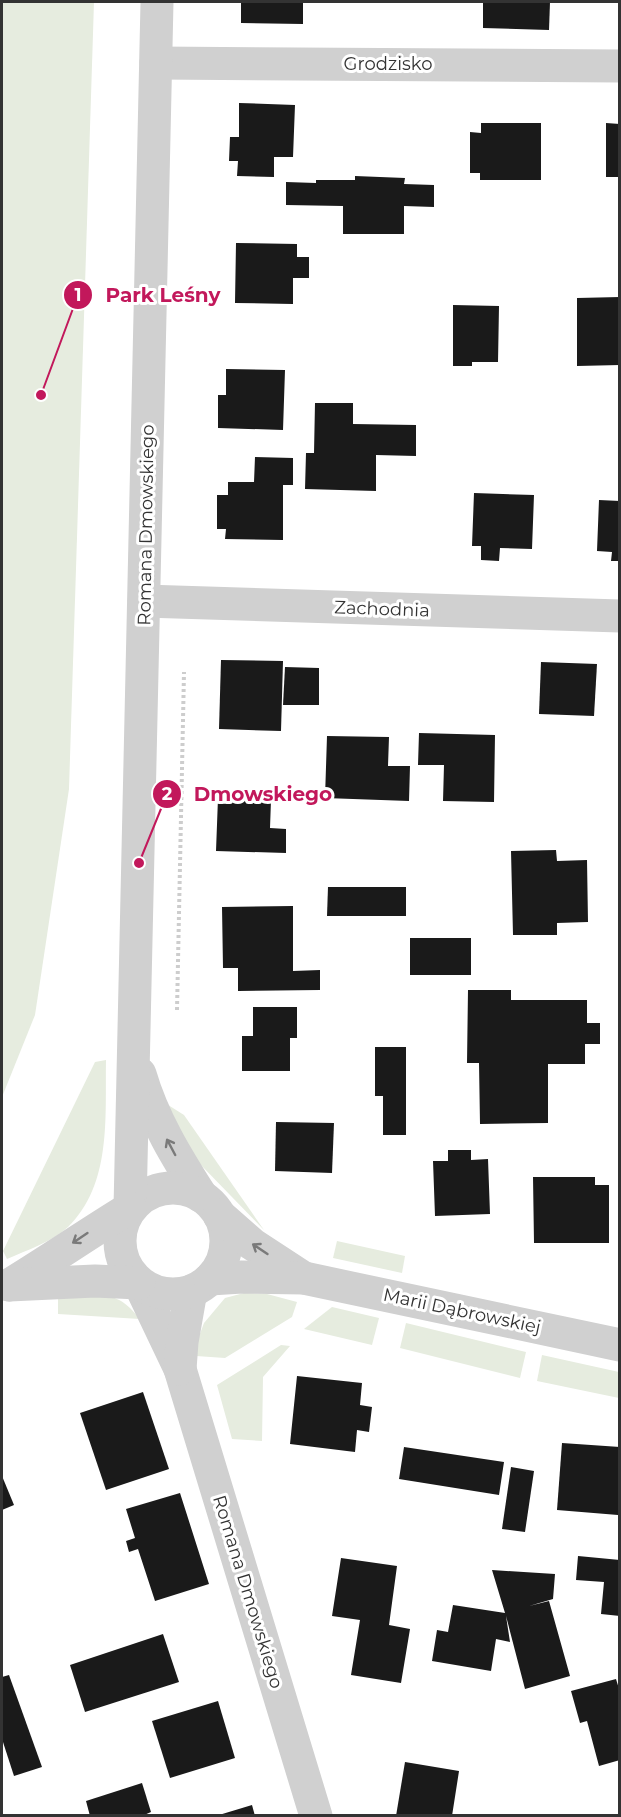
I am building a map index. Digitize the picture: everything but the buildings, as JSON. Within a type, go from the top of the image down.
[{"type":"street","name":"Romana Dmowskiego","points":[[130,1208],[157,2]]},
{"type":"street","name":"Grodzisko","points":[[156,63],[620,66]]},
{"type":"street","name":"Zachodnia","points":[[144,601],[620,616]]},
{"type":"street","name":"Romana Dmowskiego","points":[[133,1049],[147,1098],[172,1151],[211,1206]]},
{"type":"street","points":[[5,1286],[130,1208],[146,1195],[165,1188],[186,1189],[211,1206],[226,1238],[224,1255],[201,1285],[167,1294],[148,1288],[139,1283],[129,1272],[121,1255],[121,1227],[130,1208]]},
{"type":"street","name":"Marii Dąbrowskiej","points":[[211,1206],[252,1244],[304,1278]]},
{"type":"street","name":"Marii Dąbrowskiej","points":[[201,1285],[242,1277],[304,1278],[620,1345]]},
{"type":"street","points":[[5,1286],[96,1281],[139,1283]]},
{"type":"street","name":"Romana Dmowskiego","points":[[139,1283],[180,1369],[316,1815]]},
{"type":"street","name":"Romana Dmowskiego","points":[[180,1369],[182,1342],[201,1285]]},
{"type":"shaded area","points":[[2,2],[94,2],[69,789],[35,1015],[2,1097]]},
{"type":"shaded area","points":[[106,1060],[103,1149],[92,1191],[82,1210],[62,1232],[7,1259],[3,1251],[95,1062]]},
{"type":"shaded area","points":[[165,1103],[184,1115],[264,1230],[197,1161]]},
{"type":"shaded area","points":[[337,1241],[405,1256],[402,1273],[333,1258]]},
{"type":"shaded area","points":[[244,1293],[267,1294],[297,1302],[292,1317],[225,1358],[196,1356],[198,1339],[204,1323],[225,1298]]},
{"type":"shaded area","points":[[86,1294],[116,1299],[140,1319],[58,1314],[58,1299]]},
{"type":"shaded area","points":[[332,1307],[379,1318],[372,1345],[304,1329]]},
{"type":"shaded area","points":[[406,1323],[526,1352],[520,1378],[400,1348]]},
{"type":"shaded area","points":[[281,1345],[290,1346],[263,1377],[262,1441],[232,1439],[217,1385]]},
{"type":"shaded area","points":[[542,1355],[619,1372],[619,1398],[537,1381]]},
{"type":"place","name":"Park Leśny","points":[[41,395]]},
{"type":"place","name":"Dmowskiego","points":[[139,863]]}]
